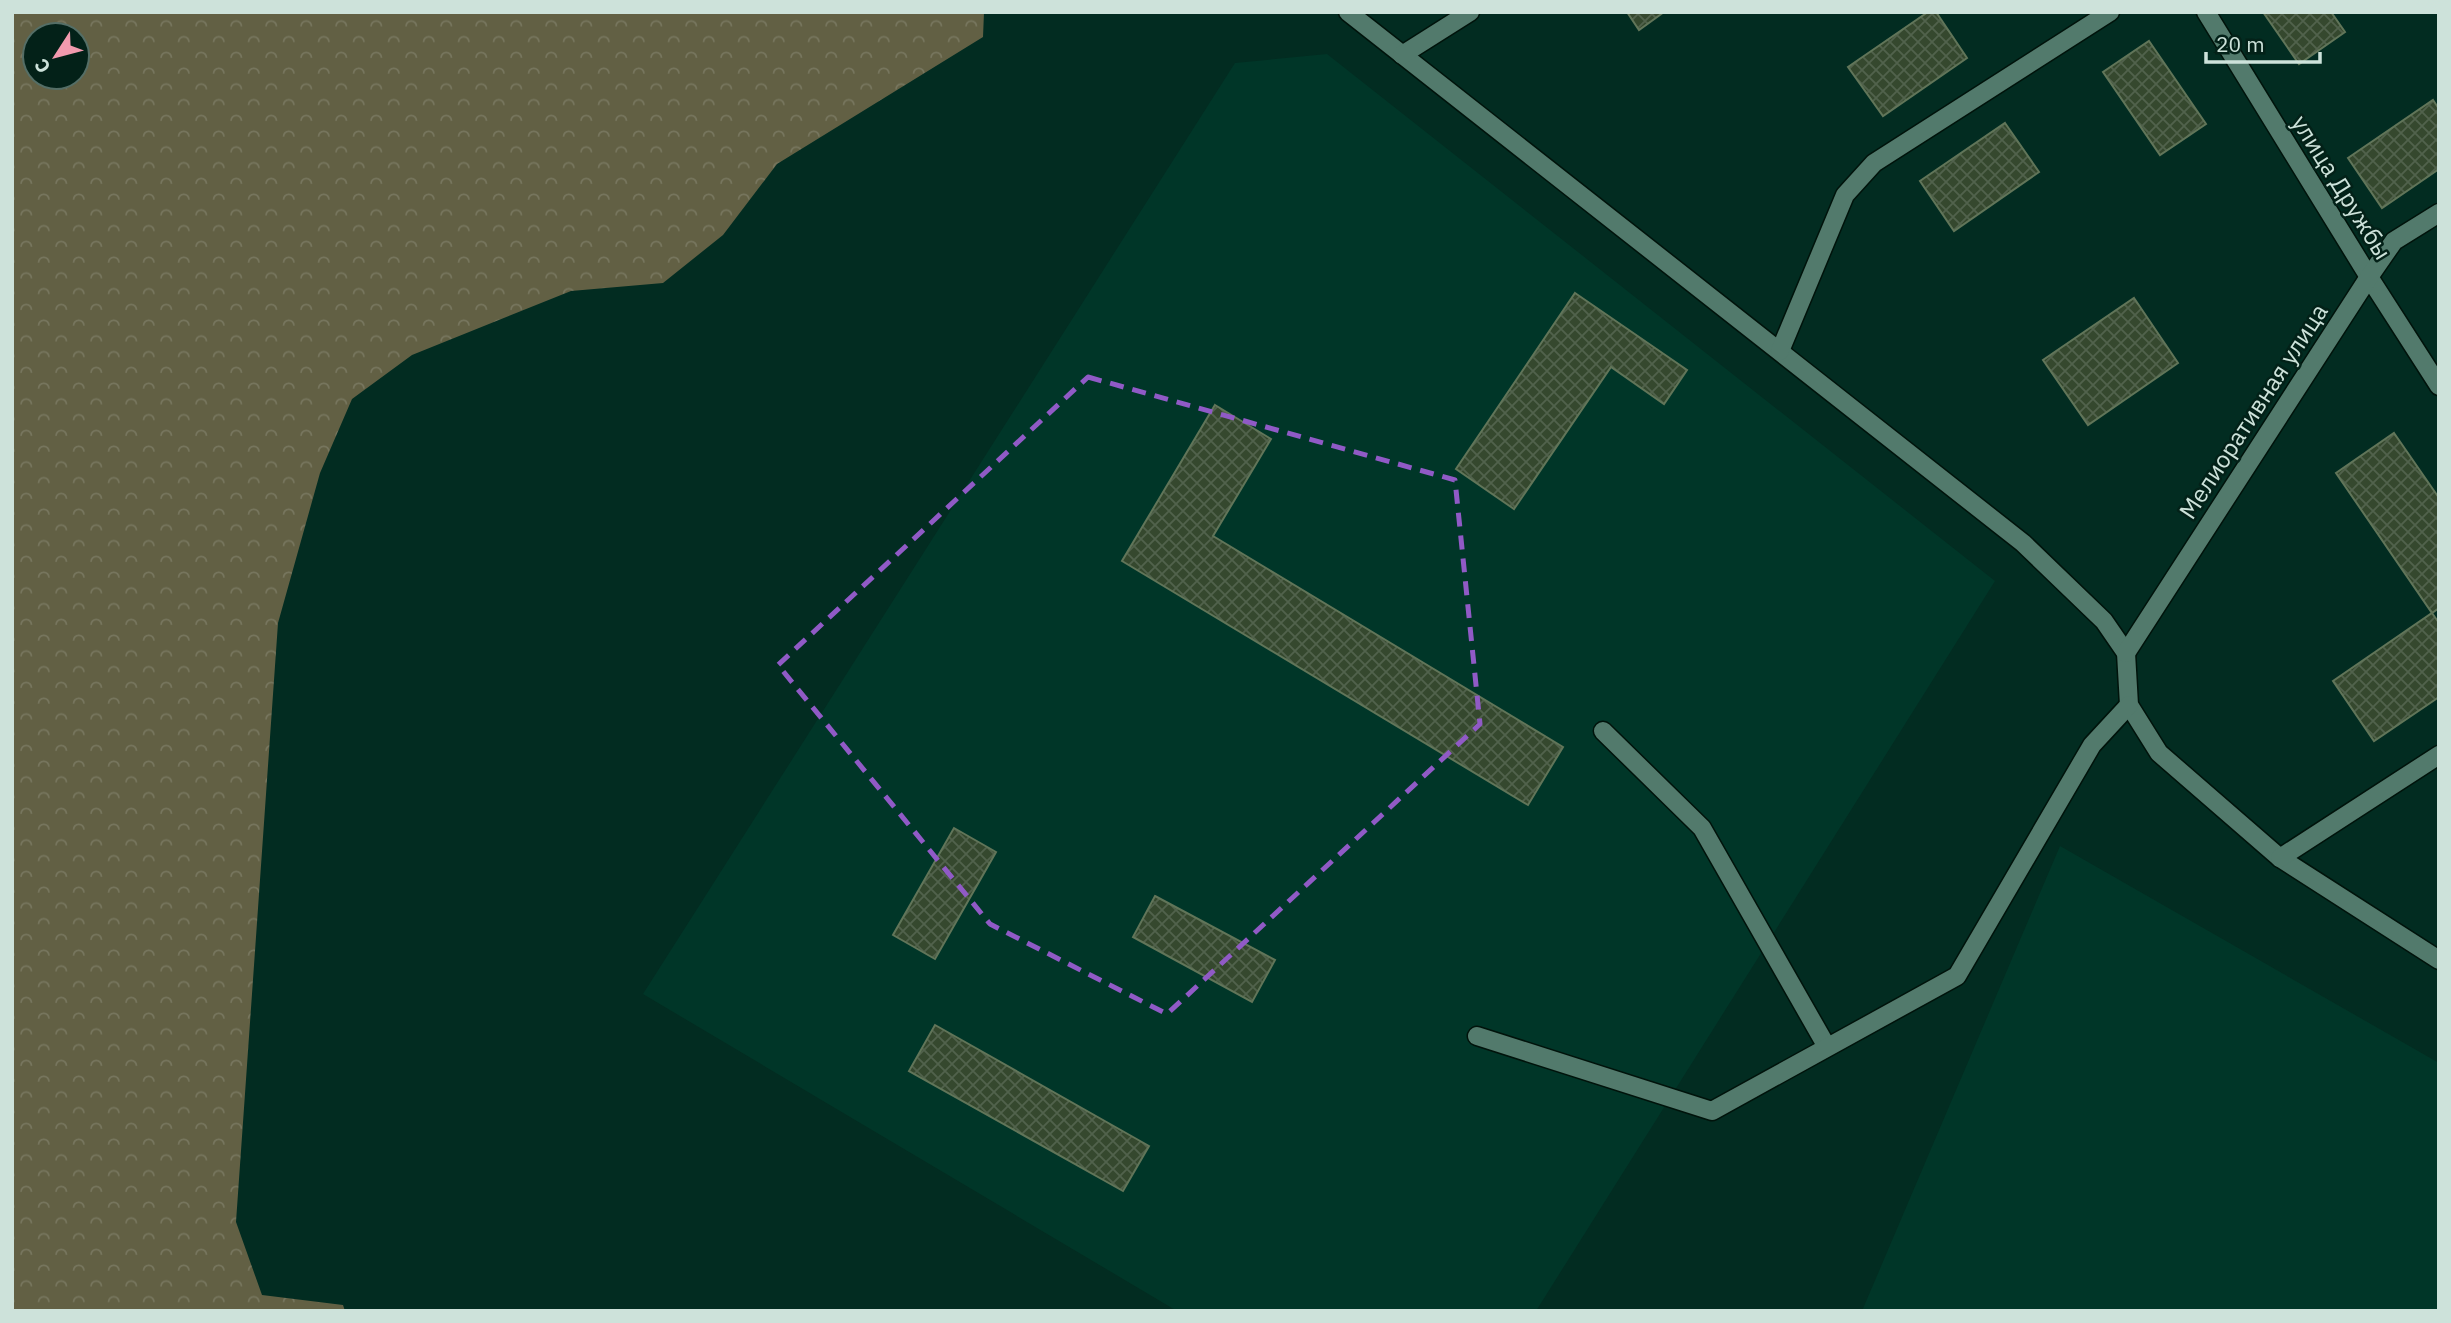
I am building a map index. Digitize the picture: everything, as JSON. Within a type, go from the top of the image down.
[{"type":"street","points":[[1348,12],[2023,543],[2104,621],[2126,653],[2129,705],[2159,753],[2280,858],[2439,960]]},
{"type":"street","points":[[1402,55],[1471,12]]},
{"type":"street","points":[[1780,351],[1845,195],[1874,163],[2110,12]]},
{"type":"street","name":"улица Дружбы","points":[[2206,12],[2368,277],[2439,386]]},
{"type":"street","name":"Мелиоративная улица","points":[[2126,653],[2368,277],[2394,241],[2439,214]]},
{"type":"street","points":[[1477,1036],[1712,1111],[1957,976],[2092,745],[2129,705]]},
{"type":"street","points":[[1603,732],[1702,828],[1827,1047]]},
{"type":"street","points":[[2280,858],[2439,755]]},
{"type":"highlighted area","points":[[1088,377],[1455,480],[1480,724],[1167,1014],[990,924],[778,665]]},
{"type":"shaded area","points":[[1327,54],[1995,581],[1536,1311],[1177,1311],[643,994],[1235,63]]},
{"type":"shaded area","points":[[2060,846],[2439,1063],[2439,1311],[1862,1311]]},
{"type":"green space","points":[[12,12],[984,12],[983,37],[777,164],[723,235],[663,283],[571,291],[412,355],[352,399],[320,473],[278,623],[236,1222],[262,1295],[343,1305],[345,1311],[12,1311]]},
{"type":"building","points":[[1627,12],[1664,12],[1639,30]]},
{"type":"building","points":[[1928,12],[1936,12],[1967,58],[1883,116],[1848,67]]},
{"type":"building","points":[[2263,12],[2331,12],[2345,32],[2299,64]]},
{"type":"building","points":[[2149,41],[2206,124],[2160,155],[2103,72]]},
{"type":"building","points":[[2433,100],[2439,109],[2439,169],[2382,208],[2348,158]]},
{"type":"building","points":[[2005,123],[2039,172],[1954,231],[1920,181]]},
{"type":"building","points":[[1575,293],[1687,370],[1664,404],[1611,367],[1514,509],[1456,469]]},
{"type":"building","points":[[2134,298],[2178,363],[2088,425],[2043,360]]},
{"type":"building","points":[[1215,405],[1271,439],[1213,536],[1563,747],[1528,805],[1122,561]]},
{"type":"building","points":[[2394,433],[2439,498],[2439,608],[2432,613],[2336,473]]},
{"type":"building","points":[[2432,613],[2439,623],[2439,697],[2374,741],[2333,681]]},
{"type":"building","points":[[954,828],[996,852],[935,959],[893,935]]},
{"type":"building","points":[[1155,896],[1275,960],[1252,1002],[1133,937]]},
{"type":"building","points":[[935,1025],[1149,1146],[1123,1191],[909,1071]]}]
